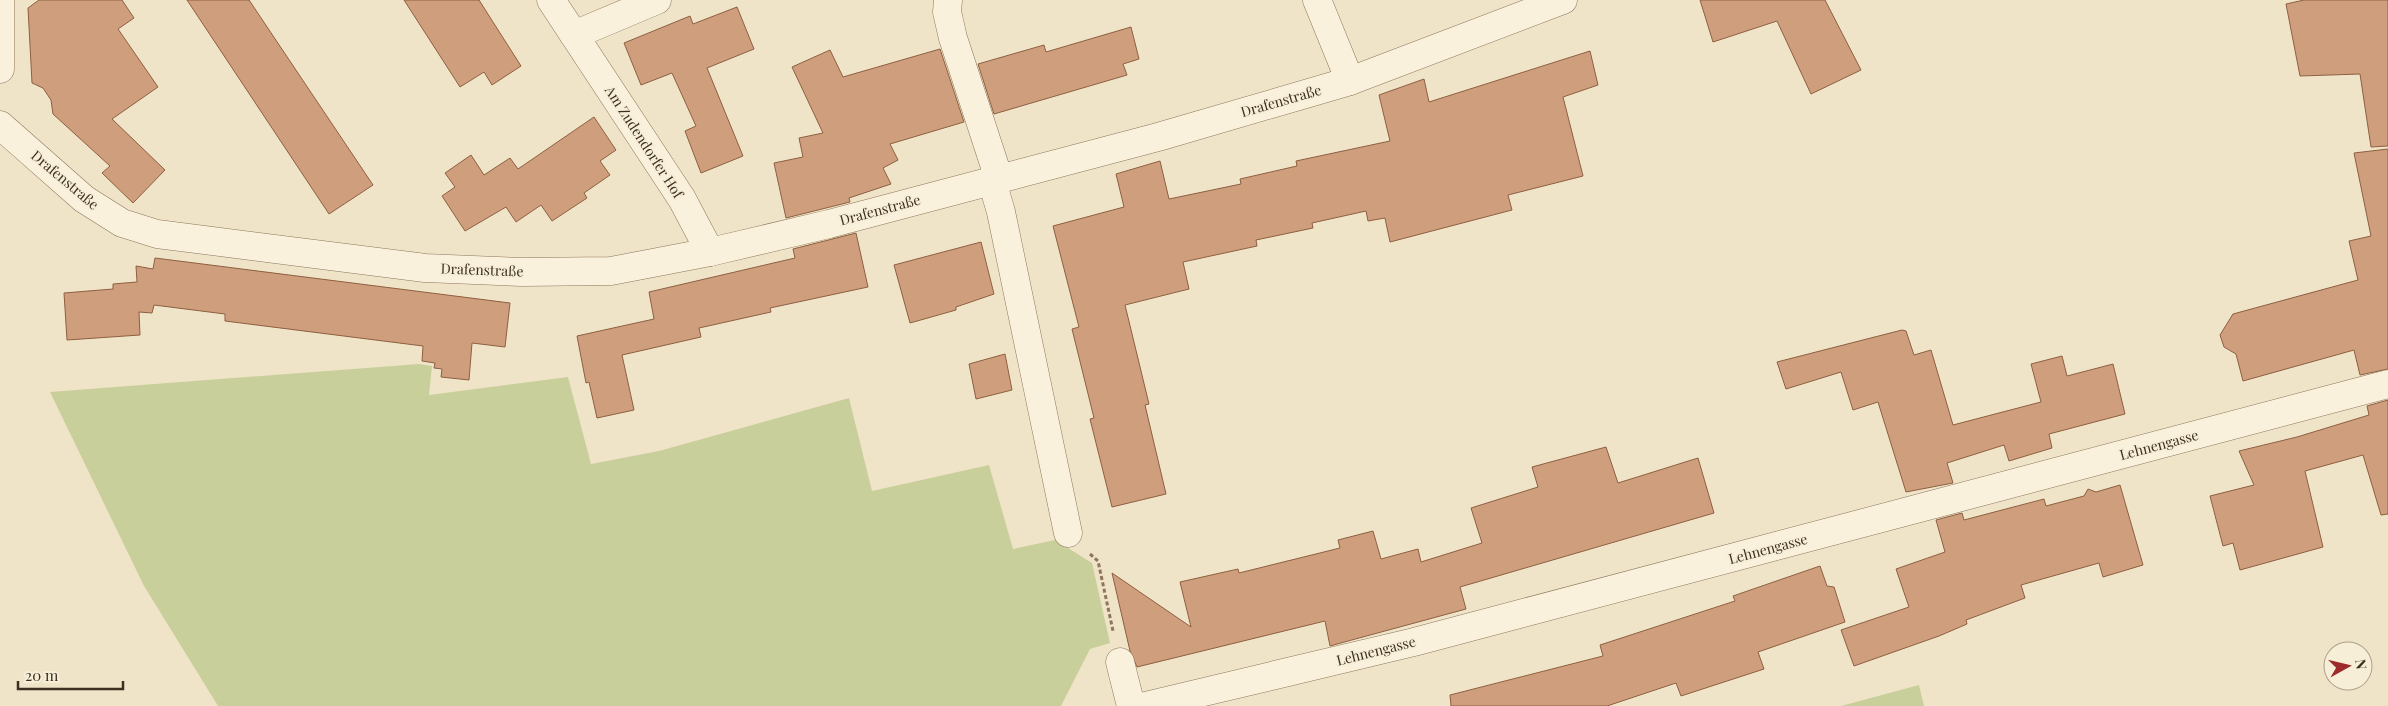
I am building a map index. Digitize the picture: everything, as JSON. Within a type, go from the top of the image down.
[{"type":"street","name":"Am Zudendorfer Hof","points":[[551,0],[682,200],[710,252]]},
{"type":"street","points":[[574,35],[657,0]]},
{"type":"street","points":[[948,0],[947,12],[953,38],[995,180],[1068,533]]},
{"type":"street","points":[[1317,0],[1350,81]]},
{"type":"street","name":"Drafenstraße","points":[[0,124],[84,199],[122,223],[157,234],[425,268],[522,272],[611,271],[710,252],[829,224],[1158,137],[1350,81],[1563,0]]},
{"type":"street","points":[[0,1],[0,69]]},
{"type":"street","name":"Lehnengasse","points":[[1145,706],[1414,642],[2388,384]]},
{"type":"street","points":[[1120,662],[1131,706]]},
{"type":"path","points":[[1068,533],[1098,561],[1120,662]]},
{"type":"green space","points":[[419,364],[432,366],[429,395],[568,377],[591,464],[659,451],[849,398],[872,491],[989,465],[1013,549],[1055,540],[1092,563],[1110,643],[1090,649],[1061,706],[218,706],[144,586],[50,392]]},
{"type":"green space","points":[[1919,685],[1924,706],[1841,706]]},
{"type":"building","points":[[39,0],[122,0],[134,18],[118,29],[158,87],[112,119],[165,170],[133,203],[102,173],[110,166],[53,114],[51,100],[43,88],[32,83],[28,8]]},
{"type":"building","points":[[187,0],[249,0],[373,185],[329,214]]},
{"type":"building","points":[[404,0],[479,0],[521,66],[492,85],[484,72],[460,87]]},
{"type":"building","points":[[1700,0],[1825,0],[1861,70],[1811,94],[1777,21],[1713,42]]},
{"type":"building","points":[[2304,0],[2388,0],[2388,146],[2371,147],[2360,74],[2300,76],[2286,4]]},
{"type":"building","points":[[737,7],[754,49],[707,68],[743,156],[701,173],[685,131],[696,126],[672,73],[641,85],[624,43],[690,16],[693,24]]},
{"type":"building","points":[[1131,27],[1139,59],[1123,64],[1127,75],[994,114],[978,64],[1044,45],[1046,52]]},
{"type":"building","points":[[940,49],[964,122],[890,144],[898,160],[883,168],[891,184],[849,198],[850,202],[786,218],[774,163],[803,157],[799,138],[823,133],[792,67],[830,50],[843,77]]},
{"type":"building","points":[[1590,51],[1598,85],[1563,97],[1583,176],[1508,195],[1512,210],[1390,242],[1385,218],[1368,221],[1366,211],[1312,223],[1313,228],[1256,240],[1257,246],[1183,262],[1189,289],[1125,305],[1149,404],[1145,405],[1166,494],[1112,507],[1090,419],[1094,418],[1072,329],[1079,327],[1053,226],[1124,207],[1116,174],[1160,161],[1169,199],[1241,184],[1240,179],[1297,166],[1296,161],[1390,141],[1379,95],[1424,79],[1429,102]]},
{"type":"building","points":[[594,117],[616,150],[600,161],[610,175],[584,193],[587,198],[552,221],[541,205],[516,222],[506,207],[465,231],[442,196],[455,187],[445,173],[471,155],[484,175],[510,158],[518,169]]},
{"type":"building","points":[[2388,149],[2388,369],[2360,375],[2354,350],[2243,381],[2236,354],[2224,347],[2220,335],[2233,314],[2358,280],[2349,241],[2371,236],[2354,153]]},
{"type":"building","points":[[856,233],[868,287],[770,308],[771,312],[699,328],[701,337],[622,355],[634,410],[597,418],[589,382],[586,383],[577,336],[654,319],[649,292],[795,258],[793,249]]},
{"type":"building","points":[[981,242],[994,294],[956,307],[956,310],[910,323],[894,265]]},
{"type":"building","points":[[155,258],[510,303],[505,347],[472,343],[469,380],[441,377],[442,369],[434,368],[435,363],[422,361],[423,346],[225,321],[225,314],[154,305],[152,313],[139,312],[140,335],[67,340],[64,293],[113,289],[113,284],[137,282],[136,266],[153,269]]},
{"type":"building","points":[[1902,330],[1906,331],[1914,355],[1931,350],[1953,425],[2041,402],[2031,364],[2062,356],[2067,376],[2113,364],[2125,414],[2049,434],[2052,448],[2009,461],[2004,445],[1947,463],[1953,483],[1906,492],[1878,402],[1853,410],[1841,372],[1786,389],[1777,362]]},
{"type":"building","points":[[1005,354],[1012,390],[976,399],[969,364]]},
{"type":"building","points":[[2388,400],[2388,514],[2381,515],[2363,455],[2305,471],[2323,547],[2240,570],[2233,543],[2223,546],[2210,496],[2254,485],[2239,451],[2297,437],[2369,415],[2367,406]]},
{"type":"building","points":[[1606,447],[1618,483],[1698,458],[1714,513],[1460,587],[1466,609],[1330,646],[1325,621],[1137,667],[1130,651],[1112,573],[1191,627],[1180,582],[1238,569],[1239,573],[1340,548],[1338,540],[1373,531],[1381,559],[1418,549],[1421,562],[1482,543],[1471,508],[1538,487],[1532,467]]},
{"type":"building","points":[[2120,485],[2143,565],[2103,577],[2099,563],[2021,585],[2025,598],[1966,620],[1967,624],[1939,636],[1854,666],[1841,630],[1909,607],[1896,569],[1945,552],[1936,520],[1962,513],[1964,520],[2044,499],[2046,506],[2084,496],[2088,489],[2096,492]]},
{"type":"building","points":[[1820,566],[1827,586],[1834,587],[1845,622],[1758,652],[1764,669],[1681,696],[1676,683],[1607,706],[1451,706],[1450,695],[1603,656],[1600,645],[1735,601],[1733,596]]}]
